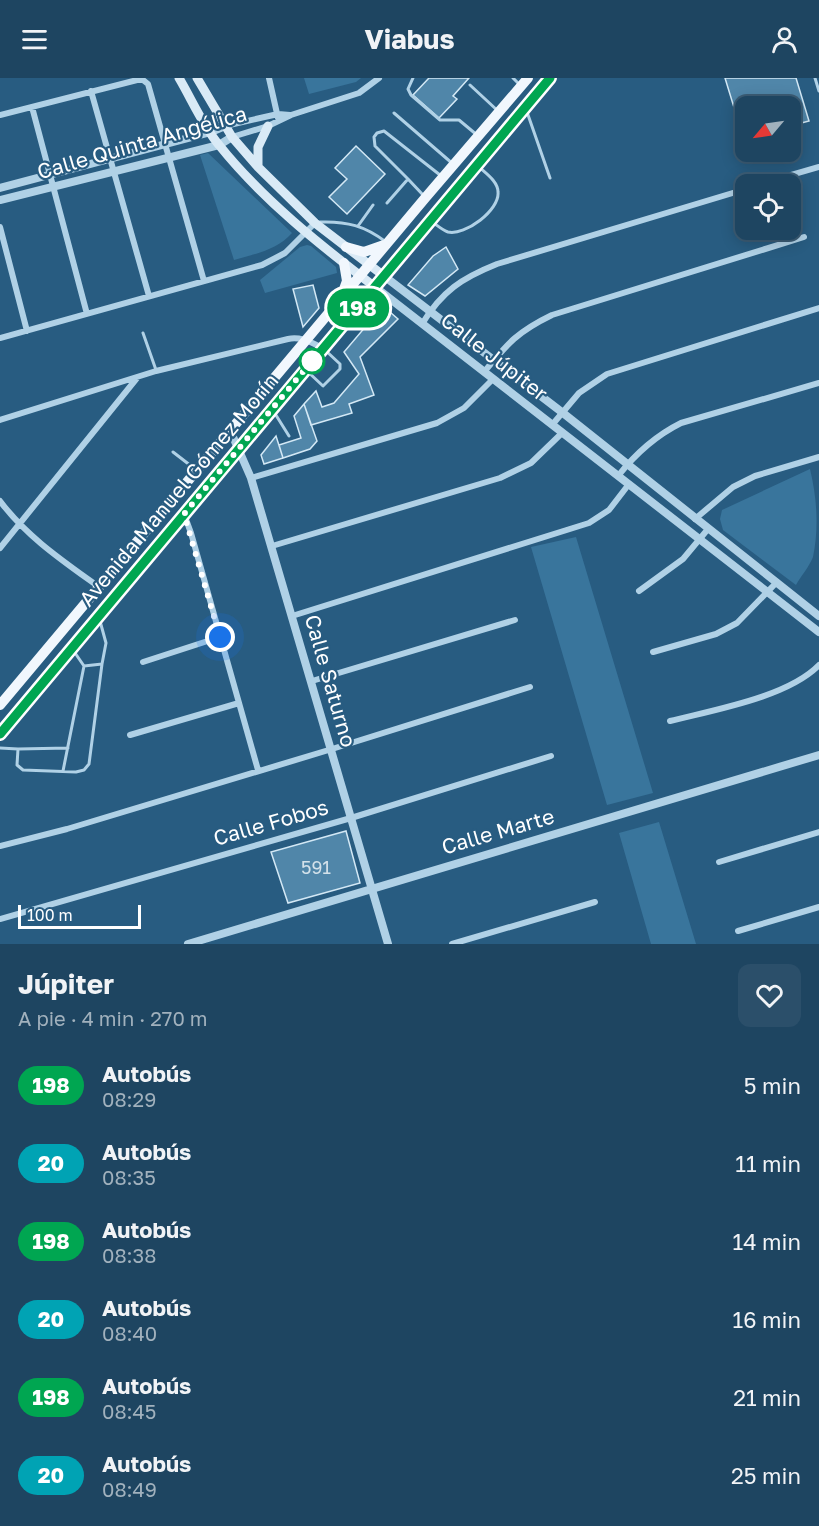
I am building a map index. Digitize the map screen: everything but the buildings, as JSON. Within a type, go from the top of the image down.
[{"type":"main road","name":"Calle Júpiter","points":[[179,78],[219,145],[275,204],[375,287]]},
{"type":"main road","name":"Calle Júpiter","points":[[197,78],[232,137],[258,167],[315,223],[384,276]]},
{"type":"main road","name":"Avenida Manuel Gómez Morín","points":[[0,734],[550,78]]},
{"type":"main road","name":"Avenida Manuel Gómez Morín","points":[[1,702],[525,82]]},
{"type":"main road","points":[[258,167],[258,147],[268,126]]},
{"type":"main road","points":[[346,247],[364,252],[387,243]]},
{"type":"main road","points":[[341,298],[347,281],[344,263]]},
{"type":"street","points":[[269,78],[278,118]]},
{"type":"street","name":"Calle Quinta Angélica","points":[[0,188],[211,132],[225,126],[291,115],[358,93],[379,78]]},
{"type":"street","points":[[0,116],[137,80],[146,82],[204,281]]},
{"type":"street","points":[[91,91],[149,296]]},
{"type":"street","points":[[32,107],[87,314]]},
{"type":"street","name":"Calle Quinta Angélica","points":[[0,200],[219,145],[232,137],[268,126],[278,118]]},
{"type":"street","points":[[795,174],[819,167]]},
{"type":"street","points":[[422,324],[440,298],[460,281],[497,264],[735,192]]},
{"type":"street","points":[[0,338],[244,270],[275,259],[285,253],[315,223]]},
{"type":"street","points":[[0,227],[27,331]]},
{"type":"street","points":[[484,372],[519,333],[552,315],[804,237]]},
{"type":"street","name":"Calle Júpiter","points":[[384,276],[563,413],[819,616]]},
{"type":"street","name":"Calle Júpiter","points":[[375,287],[819,632]]},
{"type":"street","points":[[552,425],[579,393],[607,374],[819,308]]},
{"type":"street","points":[[0,420],[156,371],[294,338],[306,340],[323,348]]},
{"type":"street","points":[[0,548],[138,377]]},
{"type":"street","points":[[252,478],[437,423],[464,408],[493,379]]},
{"type":"street","points":[[618,476],[627,464],[662,432],[681,423],[819,383]]},
{"type":"street","name":"Calle Saturno","points":[[230,430],[252,478],[388,944]]},
{"type":"street","points":[[272,546],[500,478],[531,463],[562,433]]},
{"type":"street","points":[[695,519],[733,487],[755,476],[819,457]]},
{"type":"street","points":[[292,616],[589,523],[609,510],[629,484]]},
{"type":"street","points":[[0,501],[19,525],[37,542],[99,587]]},
{"type":"street","points":[[184,514],[258,770]]},
{"type":"street","points":[[639,591],[675,566],[708,529]]},
{"type":"street","points":[[653,652],[716,634],[737,623],[777,582]]},
{"type":"street","points":[[312,681],[514,620]]},
{"type":"street","points":[[143,662],[220,637]]},
{"type":"street","points":[[670,722],[786,688],[807,676],[819,665]]},
{"type":"street","points":[[0,846],[67,829],[530,687]]},
{"type":"street","points":[[130,735],[238,703]]},
{"type":"street","name":"Calle Marte","points":[[188,944],[819,755]]},
{"type":"street","name":"Calle Fobos","points":[[0,919],[351,818],[551,756]]},
{"type":"street","points":[[719,862],[819,832]]},
{"type":"street","points":[[452,944],[595,902]]},
{"type":"street","points":[[738,931],[819,907]]},
{"type":"lane","points":[[413,78],[408,89],[411,95],[429,112],[440,120],[459,120],[478,136]]},
{"type":"lane","points":[[513,78],[525,82]]},
{"type":"lane","points":[[815,78],[819,91]]},
{"type":"lane","points":[[470,85],[500,112]]},
{"type":"lane","points":[[525,107],[550,178]]},
{"type":"lane","points":[[394,113],[454,165]]},
{"type":"lane","points":[[426,197],[375,146],[373,140],[377,133],[384,131],[444,177]]},
{"type":"lane","points":[[430,221],[447,232],[457,232],[489,213],[497,202],[499,190],[494,181],[477,165]]},
{"type":"lane","points":[[387,203],[408,179]]},
{"type":"lane","points":[[358,226],[373,205]]},
{"type":"lane","points":[[315,223],[344,223],[358,226],[373,232],[387,243]]},
{"type":"lane","points":[[143,333],[156,371]]},
{"type":"lane","points":[[305,370],[323,386],[340,369],[339,364],[323,348]]},
{"type":"lane","points":[[272,409],[289,436]]},
{"type":"lane","points":[[173,452],[197,471]]},
{"type":"lane","points":[[18,749],[16,765],[20,770],[80,771],[89,764],[106,644],[98,616]]},
{"type":"lane","points":[[63,771],[84,666],[71,648]]},
{"type":"lane","points":[[84,666],[102,664]]},
{"type":"lane","points":[[0,748],[68,748]]},
{"type":"shaded area","points":[[304,78],[361,78],[356,82],[309,94]]},
{"type":"shaded area","points":[[208,153],[292,233],[286,239],[273,247],[234,260],[200,155]]},
{"type":"shaded area","points":[[307,245],[336,267],[337,273],[265,293],[260,280],[300,247]]},
{"type":"shaded area","points":[[810,469],[816,513],[815,546],[813,557],[796,585],[723,530],[720,519],[722,510]]},
{"type":"shaded area","points":[[576,537],[653,793],[607,805],[531,547]]},
{"type":"shaded area","points":[[659,822],[696,944],[651,944],[619,833]]},
{"type":"bus line","name":"198","points":[[0,734],[550,78]]},
{"type":"route","points":[[220,637],[184,514],[312,361]]}]
